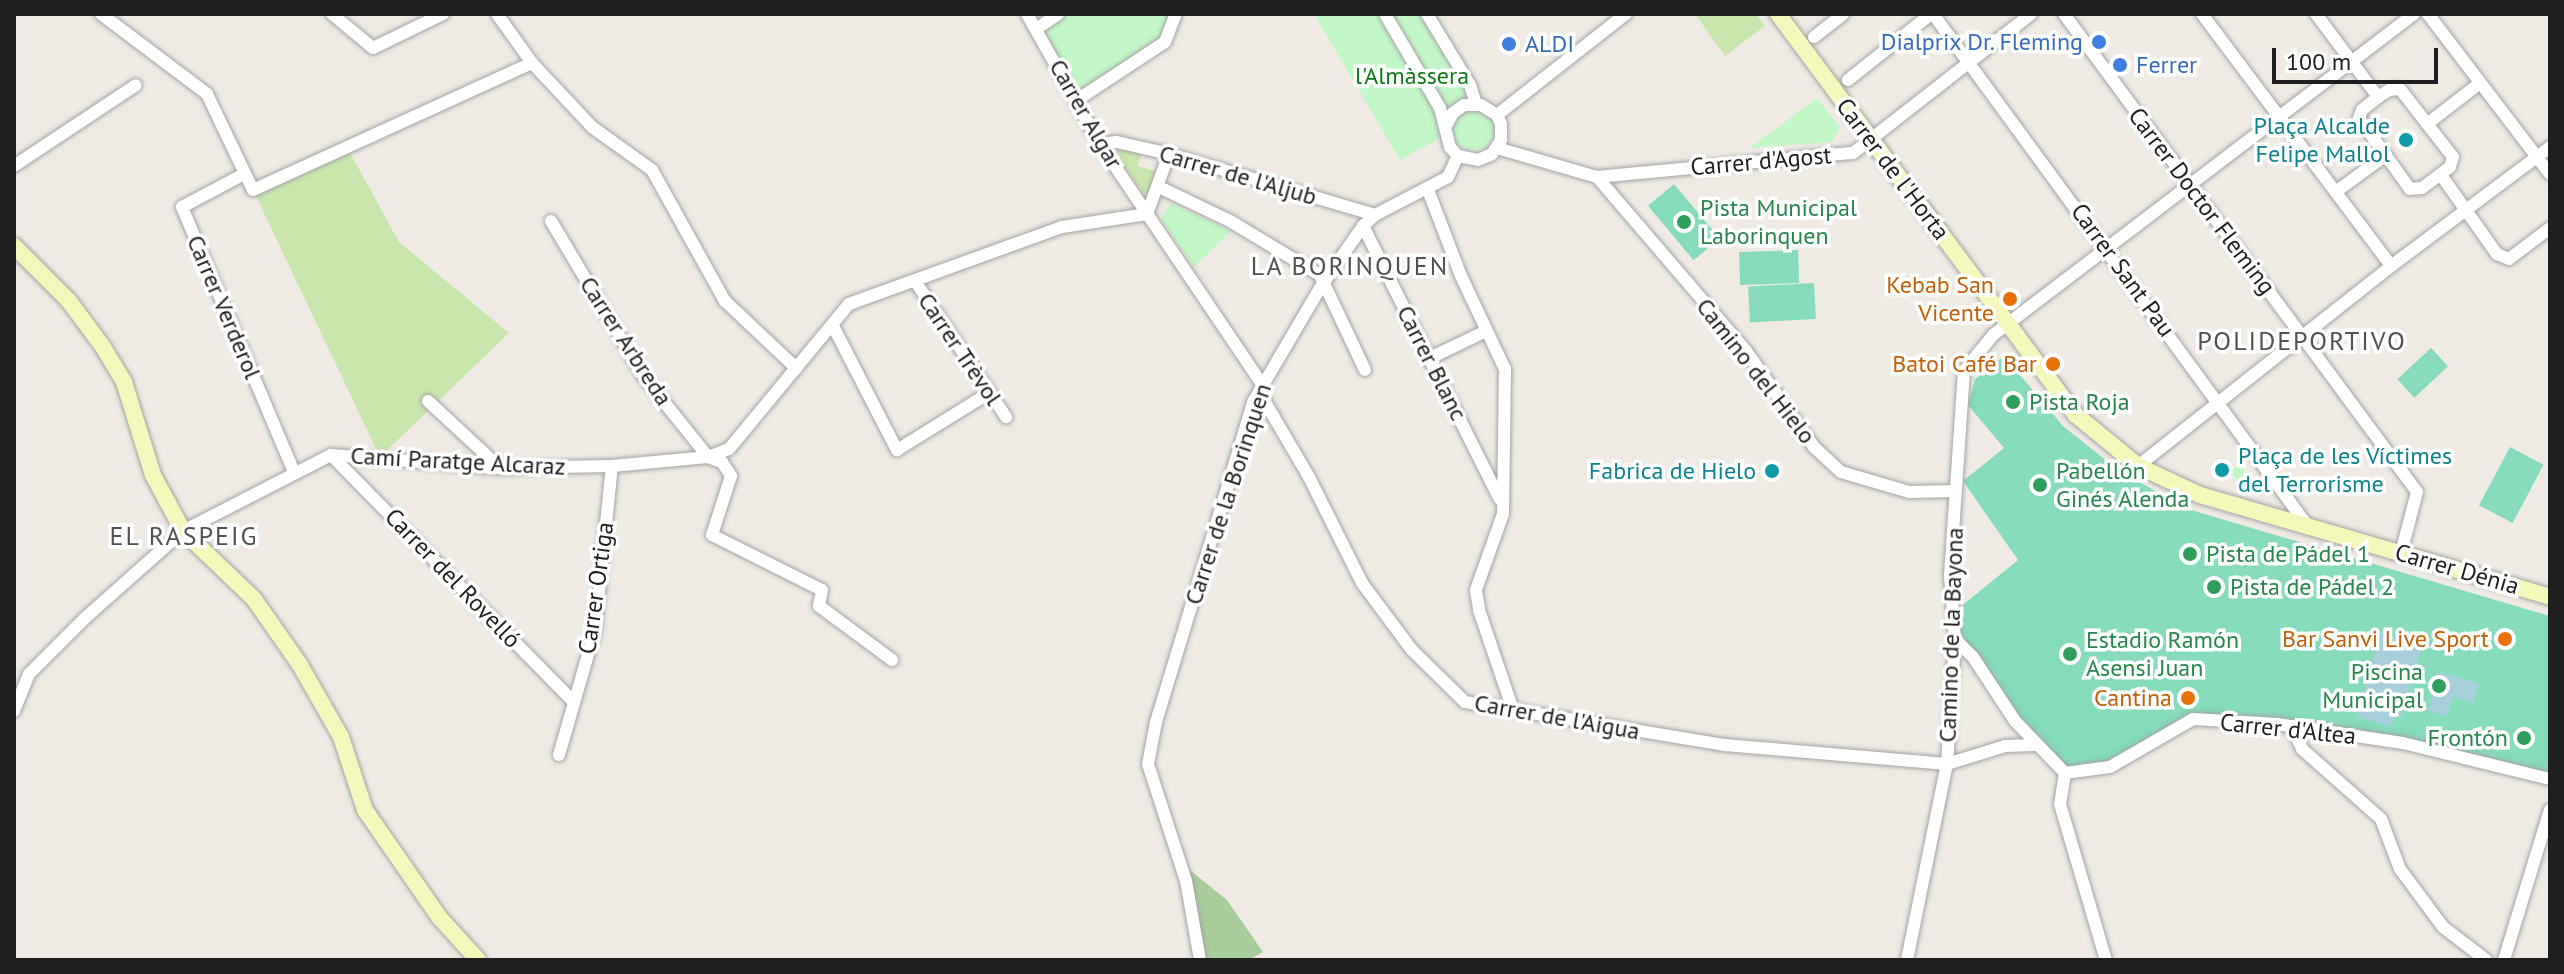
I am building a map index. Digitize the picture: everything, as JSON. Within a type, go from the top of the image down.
[{"type":"street","points":[[101,14],[207,94],[253,190],[532,63]]},
{"type":"street","points":[[332,14],[373,48],[443,14]]},
{"type":"street","points":[[497,14],[532,63],[592,127],[652,170],[725,301],[796,368]]},
{"type":"street","name":"Carrer Algar","points":[[1027,14],[1100,144],[1147,214]]},
{"type":"street","points":[[1036,29],[1058,14]]},
{"type":"street","points":[[1077,100],[1165,42],[1176,14]]},
{"type":"street","points":[[1385,14],[1447,124],[1450,147],[1458,156],[1478,160],[1497,148],[1502,133],[1497,115],[1476,104],[1470,85],[1427,14]]},
{"type":"street","points":[[1497,115],[1626,14]]},
{"type":"street","name":"Carrer de l'Horta","points":[[1778,14],[2007,325]]},
{"type":"street","points":[[1814,37],[1843,14]]},
{"type":"street","points":[[1848,80],[1932,14]]},
{"type":"street","name":"Carrer Sant Pau","points":[[1932,14],[2108,248],[2309,528]]},
{"type":"street","name":"Carrer d'Agost","points":[[1497,148],[1597,177],[1853,153],[2031,14]]},
{"type":"street","name":"Carrer Doctor Fleming","points":[[2064,14],[2417,492],[2401,553]]},
{"type":"street","points":[[2202,14],[2391,266]]},
{"type":"street","points":[[2316,14],[2378,97]]},
{"type":"street","name":"Camino de la Bayona","points":[[1907,960],[1947,764],[1955,639],[1950,576],[1964,371],[1978,350],[2007,325],[2414,14]]},
{"type":"street","points":[[2428,14],[2550,174]]},
{"type":"street","points":[[2427,124],[2480,83]]},
{"type":"street","points":[[14,166],[136,85]]},
{"type":"street","points":[[2400,89],[2427,124],[2453,157],[2450,167],[2441,175],[2422,188],[2410,189],[2359,118],[2362,110],[2378,97],[2389,90],[2400,89]]},
{"type":"street","points":[[1447,124],[1453,113],[1476,104]]},
{"type":"street","name":"Carrer de l'Aljub","points":[[1100,144],[1117,142],[1169,154],[1375,215]]},
{"type":"street","points":[[2138,466],[2391,266],[2550,147]]},
{"type":"street","points":[[1147,214],[1169,154]]},
{"type":"street","points":[[2337,191],[2386,155]]},
{"type":"street","name":"Carrer de la Borinquen","points":[[1200,960],[1186,881],[1148,764],[1156,722],[1261,383],[1363,226],[1375,215],[1448,177],[1458,156]]},
{"type":"street","name":"Carrer Verderol","points":[[244,174],[182,207],[294,472]]},
{"type":"street","points":[[2441,175],[2497,254],[2509,259],[2550,228]]},
{"type":"street","name":"Camino del Hielo","points":[[1597,177],[1746,351],[1814,447],[1841,472],[1909,492],[1956,491]]},
{"type":"street","points":[[1159,187],[1230,221],[1320,275],[1322,285],[1365,370]]},
{"type":"street","points":[[1428,190],[1486,331],[1505,369],[1503,514],[1476,590],[1479,610],[1513,710]]},
{"type":"street","name":"Camí Paratge Alcaraz","points":[[14,711],[29,674],[85,618],[183,531],[331,455],[500,468],[612,466],[708,457],[729,449],[849,304],[1062,227],[1147,214]]},
{"type":"street","name":"Carrer de l'Aigua","points":[[1147,214],[1261,383],[1265,402],[1309,477],[1362,583],[1412,650],[1465,702],[1725,745],[1947,764]]},
{"type":"street","name":"Carrer Arbreda","points":[[551,221],[644,377],[708,457],[722,462],[731,476],[712,535],[822,590],[819,606],[892,660]]},
{"type":"street","name":"Carrer Blanc","points":[[1363,226],[1501,501]]},
{"type":"street","points":[[14,246],[69,301],[124,382],[153,475],[183,531],[254,599],[300,665],[341,737],[365,810],[439,917],[478,960]]},
{"type":"street","name":"Carrer Trèvol","points":[[915,281],[1006,417]]},
{"type":"street","name":"Carrer Dénia","points":[[2007,325],[2076,415],[2138,466],[2200,495],[2550,597]]},
{"type":"street","points":[[833,326],[897,450],[989,393]]},
{"type":"street","points":[[1430,358],[1486,331]]},
{"type":"street","points":[[428,401],[500,468]]},
{"type":"street","name":"Carrer del Rovelló","points":[[331,455],[574,702]]},
{"type":"street","name":"Carrer Ortiga","points":[[559,755],[595,630],[612,466]]},
{"type":"street","points":[[1955,639],[1973,657],[2035,745],[2065,773],[2060,804],[2106,960]]},
{"type":"street","name":"Carrer d'Altea","points":[[2065,773],[2110,767],[2193,719],[2291,726],[2403,743],[2550,779]]},
{"type":"street","points":[[2291,726],[2302,749],[2381,819],[2400,869],[2443,927],[2486,960]]},
{"type":"street","points":[[1947,764],[2005,746],[2035,745]]},
{"type":"street","points":[[2504,960],[2550,810]]},
{"type":"green space","points":[[1058,14],[1176,14],[1165,42],[1077,100],[1036,29]]},
{"type":"green space","name":"l'Almàssera","points":[[1314,14],[1437,14],[1495,119],[1496,133],[1486,148],[1467,150],[1455,142],[1451,133],[1400,160]]},
{"type":"green space","points":[[1695,14],[1756,14],[1765,26],[1725,56]]},
{"type":"green space","points":[[1817,98],[1840,127],[1832,142],[1750,148]]},
{"type":"green space","points":[[347,147],[399,242],[509,333],[380,457],[253,190]]},
{"type":"green space","points":[[1117,149],[1141,153],[1138,166],[1158,172],[1152,192],[1145,195],[1115,154]]},
{"type":"green space","name":"Pista Municipal Laborinquen","points":[[1674,184],[1720,238],[1694,260],[1648,206]]},
{"type":"green space","points":[[1171,203],[1231,231],[1194,267],[1161,219]]},
{"type":"green space","points":[[1798,250],[1799,283],[1740,285],[1739,252]]},
{"type":"green space","points":[[1814,283],[1816,319],[1750,322],[1748,286]]},
{"type":"green space","points":[[2431,348],[2448,366],[2414,398],[2397,379]]},
{"type":"green space","points":[[2004,356],[2063,426],[2122,473],[2191,510],[2550,616],[2550,779],[2403,743],[2194,719],[2110,767],[2065,773],[1955,639],[1953,613],[2018,560],[1963,481],[2004,448],[1968,405],[1975,379]]},
{"type":"green space","points":[[2510,447],[2544,465],[2513,523],[2479,505]]},
{"type":"green space","points":[[2240,464],[2254,483],[2244,490],[2230,471]]},
{"type":"green space","points":[[1186,867],[1227,900],[1263,952],[1249,960],[1206,960]]},
{"type":"water","points":[[2381,631],[2422,645],[2401,718],[2395,717],[2392,727],[2357,717]]},
{"type":"water","points":[[2439,672],[2479,683],[2473,703],[2453,697],[2447,716],[2428,711]]},
{"type":"place","name":"Dialprix Dr. Fleming","points":[[2099,42]]},
{"type":"place","name":"ALDI","points":[[1509,44]]},
{"type":"place","name":"Ferrer","points":[[2120,65]]},
{"type":"place","name":"Plaça Alcalde Felipe Mallol","points":[[2406,140]]},
{"type":"place","name":"Pista Municipal Laborinquen","points":[[1684,222]]},
{"type":"place","name":"Kebab San Vicente","points":[[2010,299]]},
{"type":"place","name":"Batoi Café Bar","points":[[2053,364]]},
{"type":"place","name":"Pista Roja","points":[[2013,402]]},
{"type":"place","name":"Plaça de les Víctimes del Terrorisme","points":[[2222,470]]},
{"type":"place","name":"Fabrica de Hielo","points":[[1772,471]]},
{"type":"place","name":"Pabellón Ginés Alenda","points":[[2040,485]]},
{"type":"place","name":"Pista de Pádel 1","points":[[2190,554]]},
{"type":"place","name":"Pista de Pádel 2","points":[[2214,587]]},
{"type":"place","name":"Bar Sanvi Live Sport","points":[[2505,639]]},
{"type":"place","name":"Estadio Ramón Asensi Juan","points":[[2070,654]]},
{"type":"place","name":"Piscina Municipal","points":[[2439,686]]},
{"type":"place","name":"Cantina","points":[[2188,698]]},
{"type":"place","name":"Frontón","points":[[2524,738]]},
{"type":"district","name":"LA BORINQUEN","points":[[1350,266]]},
{"type":"district","name":"POLIDEPORTIVO","points":[[2302,341]]},
{"type":"district","name":"EL RASPEIG","points":[[184,536]]}]
